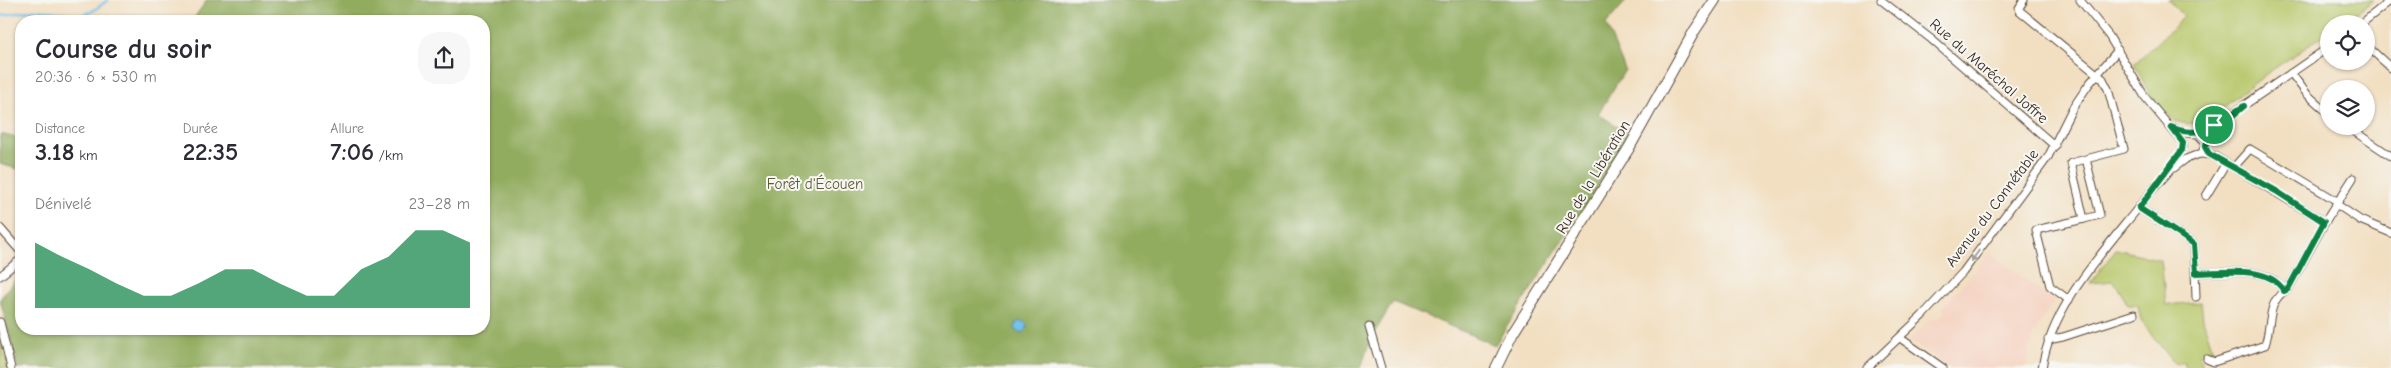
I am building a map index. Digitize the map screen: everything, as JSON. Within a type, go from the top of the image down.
[{"type":"main road","name":"Rue de la Libération","points":[[1496,368],[1513,333],[1629,148],[1695,30],[1715,0]]},
{"type":"street","name":"Rue du Maréchal Joffre","points":[[1881,0],[1931,39],[2055,146]]},
{"type":"street","points":[[2024,0],[2019,8],[2020,11],[2103,78],[2108,89],[2124,149],[2071,163],[2084,218]]},
{"type":"street","points":[[2080,0],[2118,50],[2144,97],[2171,127],[2186,152],[2197,155],[2209,154],[2234,167],[2324,222]]},
{"type":"street","points":[[2372,15],[2391,0]]},
{"type":"street","name":"Avenue du Connétable","points":[[1867,368],[1900,338],[1963,272],[2055,146],[2072,109],[2097,74],[2118,50]]},
{"type":"street","points":[[2042,368],[2052,328],[2098,258],[2163,177],[2178,157],[2183,145],[2193,133],[2211,128],[2320,53]]},
{"type":"street","points":[[2375,53],[2391,68]]},
{"type":"street","points":[[2291,73],[2307,94],[2320,106]]},
{"type":"street","points":[[2163,177],[2178,164],[2197,155],[2206,145],[2211,134],[2244,106]]},
{"type":"street","points":[[2171,127],[2203,137],[2209,154]]},
{"type":"street","points":[[2360,135],[2391,156]]},
{"type":"street","points":[[2234,167],[2250,149],[2336,202],[2360,220],[2391,233]]},
{"type":"street","points":[[2070,300],[2050,286],[2036,230],[2100,215],[2086,159]]},
{"type":"street","points":[[2206,196],[2226,163]]},
{"type":"street","points":[[2207,359],[2212,362],[2217,361],[2265,345],[2272,309],[2278,295],[2288,289],[2310,252],[2324,222],[2353,178]]},
{"type":"street","points":[[2139,208],[2194,244],[2196,297]]},
{"type":"street","points":[[0,228],[15,245]]},
{"type":"street","points":[[0,276],[15,265]]},
{"type":"street","points":[[2196,273],[2260,273],[2282,287],[2284,291]]},
{"type":"street","points":[[2048,340],[2134,314]]},
{"type":"street","points":[[0,322],[12,368]]},
{"type":"street","points":[[1369,327],[1381,368]]},
{"type":"street","points":[[1900,338],[1943,368]]},
{"type":"shaded area","points":[[1990,253],[2054,301],[2032,337],[2026,368],[1952,368],[1909,340],[1931,318],[1939,319],[1944,312],[1942,308]]},
{"type":"green space","name":"Forêt d'Écouen","points":[[207,0],[1627,0],[1606,24],[1625,70],[1598,114],[1631,135],[1495,345],[1393,302],[1370,340],[1361,368],[18,368],[0,299],[15,280],[15,335],[490,335],[490,15],[196,15]]},
{"type":"green space","points":[[2168,0],[2374,0],[2353,15],[2320,15],[2320,38],[2269,72],[2207,120],[2187,124],[2174,121],[2150,95],[2134,64],[2184,17]]},
{"type":"green space","points":[[0,134],[15,138],[15,168],[0,164]]},
{"type":"green space","points":[[2116,249],[2161,260],[2166,305],[2201,302],[2203,319],[2213,351],[2199,355],[2202,368],[2186,368],[2184,361],[2175,364],[2141,321],[2138,305],[2128,305],[2114,281],[2090,283]]},
{"type":"green space","points":[[0,337],[8,368],[0,368]]},
{"type":"water","points":[[1021,321],[1027,327],[1021,333],[1015,327]]},
{"type":"waterway","points":[[83,15],[93,11],[108,0]]},
{"type":"waterway","points":[[0,16],[33,10],[72,15]]},
{"type":"route","points":[[2244,106],[2208,138],[2205,147],[2209,154],[2276,191],[2324,222],[2310,252],[2288,289],[2284,291],[2282,287],[2260,273],[2196,273],[2196,249],[2194,244],[2154,220],[2139,208],[2182,150],[2183,143],[2171,127],[2190,134],[2204,131],[2214,125],[2244,106]]}]
